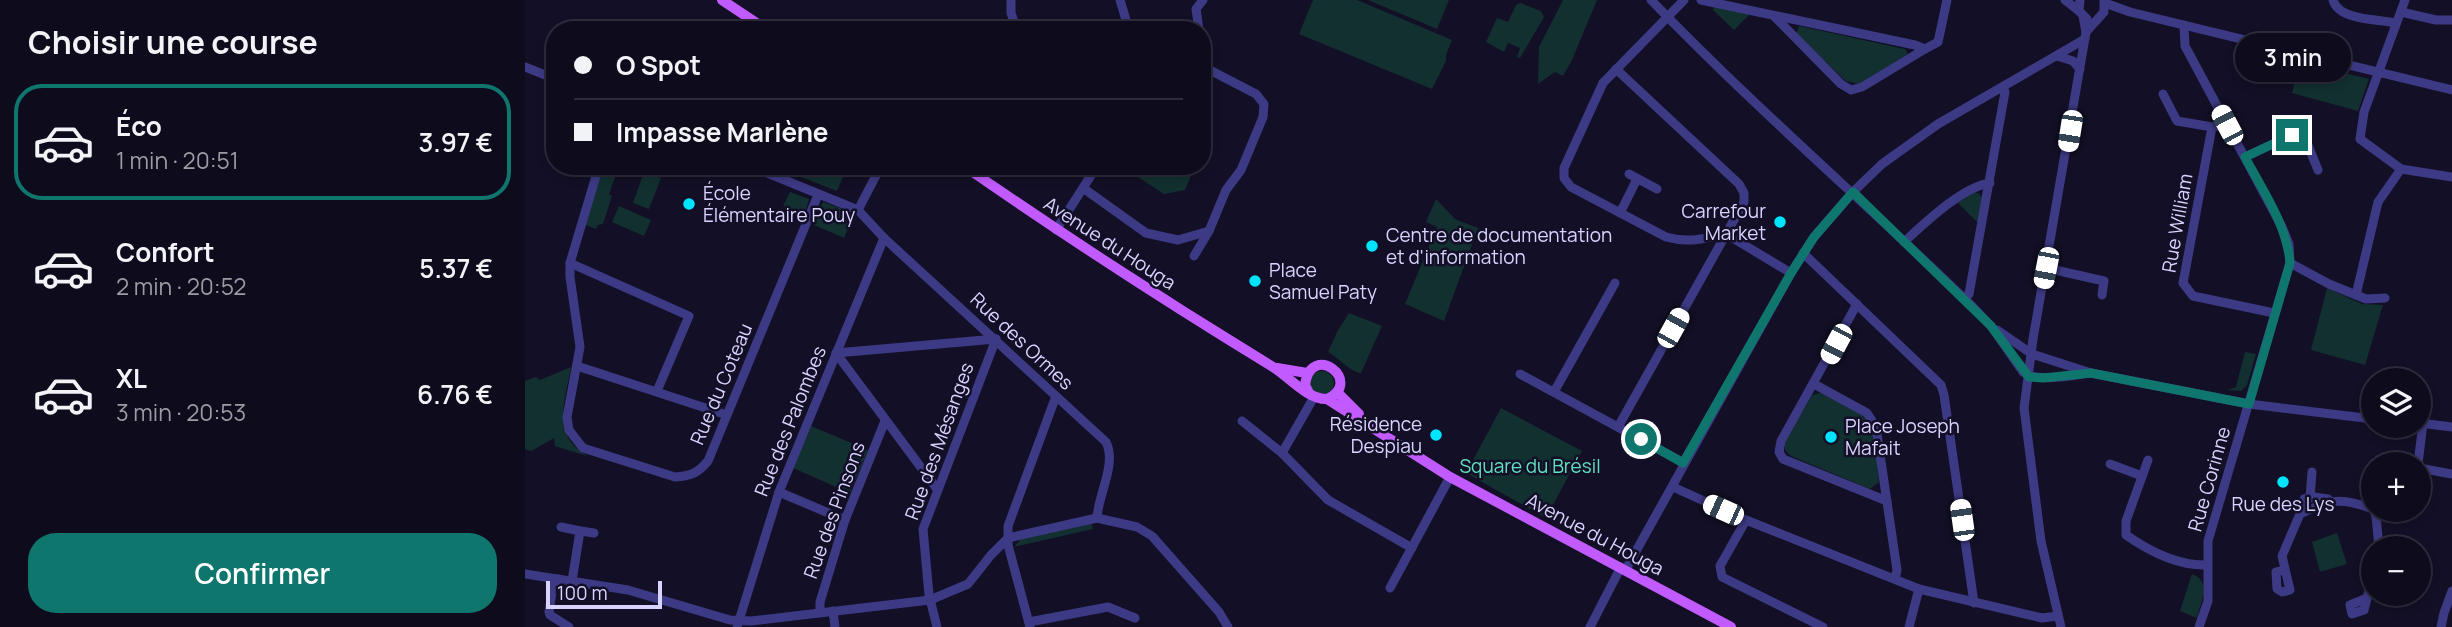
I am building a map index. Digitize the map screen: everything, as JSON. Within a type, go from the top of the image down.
[{"type":"main road","points":[[722,0],[755,21]]},
{"type":"main road","name":"Avenue du Houga","points":[[977,175],[1056,230],[1274,368],[1311,395]]},
{"type":"main road","points":[[1322,365],[1333,368],[1340,382],[1332,396],[1311,395],[1305,384],[1307,373],[1322,365]]},
{"type":"main road","name":"Avenue du Houga","points":[[1274,368],[1307,373]]},
{"type":"main road","name":"Avenue du Houga","points":[[1332,396],[1371,426],[1450,477],[1731,627]]},
{"type":"street","points":[[1011,0],[1014,21]]},
{"type":"street","points":[[1120,0],[1126,21]]},
{"type":"street","points":[[1198,21],[1196,9],[1203,0]]},
{"type":"street","points":[[1651,0],[1991,326],[2031,358]]},
{"type":"street","points":[[1684,0],[1666,15],[1603,83],[1564,168],[1564,178],[1571,187],[1666,237],[1697,241],[1726,234],[1791,273]]},
{"type":"street","points":[[1701,0],[1925,49]]},
{"type":"street","points":[[1772,15],[1840,84],[1851,90],[1862,87],[1938,42],[1947,0]]},
{"type":"street","points":[[2065,0],[2090,20],[2103,8]]},
{"type":"street","points":[[2061,627],[2041,541],[2024,408],[2086,35],[2080,0]]},
{"type":"street","points":[[2333,0],[2335,6],[2344,13],[2396,23]]},
{"type":"street","points":[[2405,0],[2364,112],[2360,139],[2401,169],[2452,177]]},
{"type":"street","points":[[2103,8],[2130,12],[2452,90]]},
{"type":"street","points":[[1590,627],[1803,253],[1853,192],[1882,164],[1919,136],[2057,56],[2086,35],[2103,8]]},
{"type":"street","points":[[2401,12],[2436,20],[2452,20]]},
{"type":"street","points":[[2185,26],[2185,46],[2282,227],[2289,244],[2290,263],[2356,295],[2367,299],[2385,298]]},
{"type":"street","points":[[2057,56],[2073,61],[2080,69]]},
{"type":"street","points":[[525,67],[546,75]]},
{"type":"street","points":[[1616,69],[1739,184],[1744,193],[1741,211],[1618,427]]},
{"type":"street","points":[[1195,256],[1226,190],[1241,170],[1263,117],[1263,104],[1256,94],[1211,70]]},
{"type":"street","points":[[1964,299],[1969,294],[1990,183],[2005,93],[2003,87]]},
{"type":"street","points":[[2163,94],[2177,121],[2212,127],[2227,125]]},
{"type":"street","name":"Rue William","points":[[2212,127],[2183,283],[2193,296],[2274,313]]},
{"type":"street","points":[[2245,157],[2292,135],[2305,138],[2318,170]]},
{"type":"street","points":[[2356,295],[2378,202],[2401,169]]},
{"type":"street","name":"Rue du Coteau","points":[[596,175],[570,263],[580,346],[567,417],[569,430],[583,449],[675,477],[690,476],[700,471],[708,461],[818,195]]},
{"type":"street","points":[[771,175],[858,210],[876,175]]},
{"type":"street","points":[[1056,230],[1091,175]]},
{"type":"street","points":[[1620,213],[1633,176],[1657,189]]},
{"type":"street","points":[[1905,242],[1956,199],[1980,184],[1990,183]]},
{"type":"street","points":[[1083,188],[1146,233],[1178,240],[1209,231]]},
{"type":"street","name":"Rue des Ormes","points":[[858,210],[884,238],[1107,442],[1109,460],[1097,518]]},
{"type":"street","name":"Rue des Palombes","points":[[738,624],[779,492],[884,238]]},
{"type":"street","points":[[1803,253],[1941,385],[1974,603]]},
{"type":"street","points":[[570,263],[689,316],[657,391]]},
{"type":"street","name":"Rue Corinne","points":[[2199,627],[2208,601],[2208,541],[2290,263]]},
{"type":"street","points":[[2046,268],[2104,281],[2102,295]]},
{"type":"street","points":[[1554,393],[1615,283]]},
{"type":"street","points":[[1857,304],[1781,441],[1779,452],[1783,459],[1887,501]]},
{"type":"street","points":[[1991,326],[2029,377],[2091,373]]},
{"type":"street","points":[[836,353],[996,339]]},
{"type":"street","name":"Rue des Mésanges","points":[[937,627],[930,600],[923,529],[996,339]]},
{"type":"street","points":[[836,353],[937,489]]},
{"type":"street","points":[[2012,356],[2249,404],[2361,418]]},
{"type":"street","points":[[577,366],[727,415]]},
{"type":"street","points":[[1520,374],[1683,463]]},
{"type":"street","points":[[1814,384],[1867,414],[1876,426],[1897,570],[1895,579]]},
{"type":"street","points":[[1282,453],[1311,395]]},
{"type":"street","points":[[1056,396],[1008,526],[1008,538],[1030,624],[1108,607],[1135,618]]},
{"type":"street","name":"Rue des Pinsons","points":[[820,612],[820,602],[845,520],[885,421]]},
{"type":"street","points":[[1242,421],[1282,453],[1328,500],[1412,548]]},
{"type":"street","points":[[2431,424],[2452,427]]},
{"type":"street","points":[[2148,460],[2126,521],[2126,535],[2143,547],[2192,566],[2207,565]]},
{"type":"street","points":[[2111,464],[2143,476]]},
{"type":"street","points":[[2431,469],[2452,474]]},
{"type":"street","points":[[2310,498],[2312,472]]},
{"type":"street","points":[[1390,588],[1450,477]]},
{"type":"street","points":[[1672,487],[1746,520],[1919,589],[2042,618],[2058,616]]},
{"type":"street","points":[[779,492],[845,520]]},
{"type":"street","points":[[2284,570],[2282,556],[2304,499],[2334,500],[2361,507]]},
{"type":"street","points":[[2300,514],[2334,500]]},
{"type":"street","points":[[525,574],[628,590],[738,624],[930,600],[968,584],[1008,538],[1097,518],[1137,527],[1152,536],[1219,612],[1228,627]]},
{"type":"street","points":[[1746,520],[1720,566],[1722,577],[1823,627]]},
{"type":"street","points":[[561,527],[594,533]]},
{"type":"street","points":[[572,582],[580,531]]},
{"type":"street","points":[[558,579],[553,585],[549,612],[569,627]]},
{"type":"street","points":[[1909,627],[1919,589]]},
{"type":"street","points":[[2441,627],[2452,591]]},
{"type":"street","points":[[833,611],[835,627]]},
{"type":"green space","points":[[1313,0],[1357,0],[1452,40],[1446,61],[1432,89],[1299,34]]},
{"type":"green space","points":[[1368,0],[1449,0],[1437,29]]},
{"type":"green space","points":[[1563,0],[1597,0],[1563,76],[1555,72],[1538,84],[1539,47]]},
{"type":"green space","points":[[1520,3],[1541,11],[1544,17],[1520,58],[1517,57],[1520,48],[1508,43],[1504,52],[1486,42],[1497,18],[1508,22],[1516,5]]},
{"type":"green space","points":[[1715,5],[1749,15],[1734,30],[1713,10]]},
{"type":"green space","points":[[1799,26],[1905,49],[1908,54],[1859,84],[1846,81],[1796,34]]},
{"type":"green space","points":[[2300,62],[2369,79],[2358,111],[2292,93]]},
{"type":"green space","points":[[599,175],[616,175],[603,224],[596,229],[583,224]]},
{"type":"green space","points":[[643,175],[661,178],[649,209],[633,203]]},
{"type":"green space","points":[[796,175],[844,175],[837,191]]},
{"type":"green space","points":[[1135,175],[1191,175],[1185,190],[1164,194]]},
{"type":"green space","points":[[790,192],[809,199],[804,217],[783,206]]},
{"type":"green space","points":[[1972,193],[1978,193],[1983,198],[1977,222],[1958,203]]},
{"type":"green space","points":[[1436,199],[1455,219],[1478,228],[1444,321],[1405,304],[1437,227],[1426,222]]},
{"type":"green space","points":[[823,202],[854,213],[844,238],[812,224]]},
{"type":"green space","points":[[619,206],[651,220],[644,236],[612,222]]},
{"type":"green space","points":[[2327,288],[2362,304],[2383,305],[2365,365],[2311,350]]},
{"type":"green space","points":[[1349,313],[1382,326],[1361,373],[1328,352]]},
{"type":"green space","points":[[2245,352],[2256,354],[2247,385],[2241,391],[2227,390],[2236,387]]},
{"type":"green space","points":[[571,367],[564,406],[565,429],[577,449],[590,457],[555,446],[554,438],[531,451],[525,449],[525,381],[536,377],[540,380]]},
{"type":"green space","points":[[1322,371],[1331,374],[1334,383],[1331,392],[1322,395],[1313,392],[1310,383],[1313,374]]},
{"type":"green space","name":"Place Joseph Mafait","points":[[1821,393],[1864,417],[1871,427],[1879,482],[1870,489],[1791,456],[1785,450],[1785,443],[1812,395]]},
{"type":"green space","name":"Square du Brésil","points":[[1501,408],[1582,451],[1546,518],[1466,473]]},
{"type":"green space","points":[[811,426],[868,450],[850,493],[793,468]]},
{"type":"green space","points":[[1092,524],[1093,529],[1014,547],[1022,538]]},
{"type":"green space","points":[[2337,533],[2347,564],[2320,572],[2312,542]]},
{"type":"green space","points":[[2192,574],[2198,577],[2203,587],[2197,618],[2180,611]]},
{"type":"place","name":"École Élémentaire Pouy","points":[[689,204]]},
{"type":"place","name":"Carrefour Market","points":[[1780,222]]},
{"type":"place","name":"Centre de documentation et d'information","points":[[1372,246]]},
{"type":"place","name":"Place Samuel Paty","points":[[1255,281]]},
{"type":"place","name":"Résidence Despiau","points":[[1436,435]]},
{"type":"place","name":"Place Joseph Mafait","points":[[1831,437]]},
{"type":"place","name":"Rue des Lys","points":[[2283,482]]},
{"type":"route","points":[[1641,439],[1683,463],[1791,273],[1814,237],[1853,192],[1973,307],[1991,326],[2029,377],[2091,373],[2249,404],[2290,263],[2289,244],[2282,227],[2245,157],[2292,135]]}]
